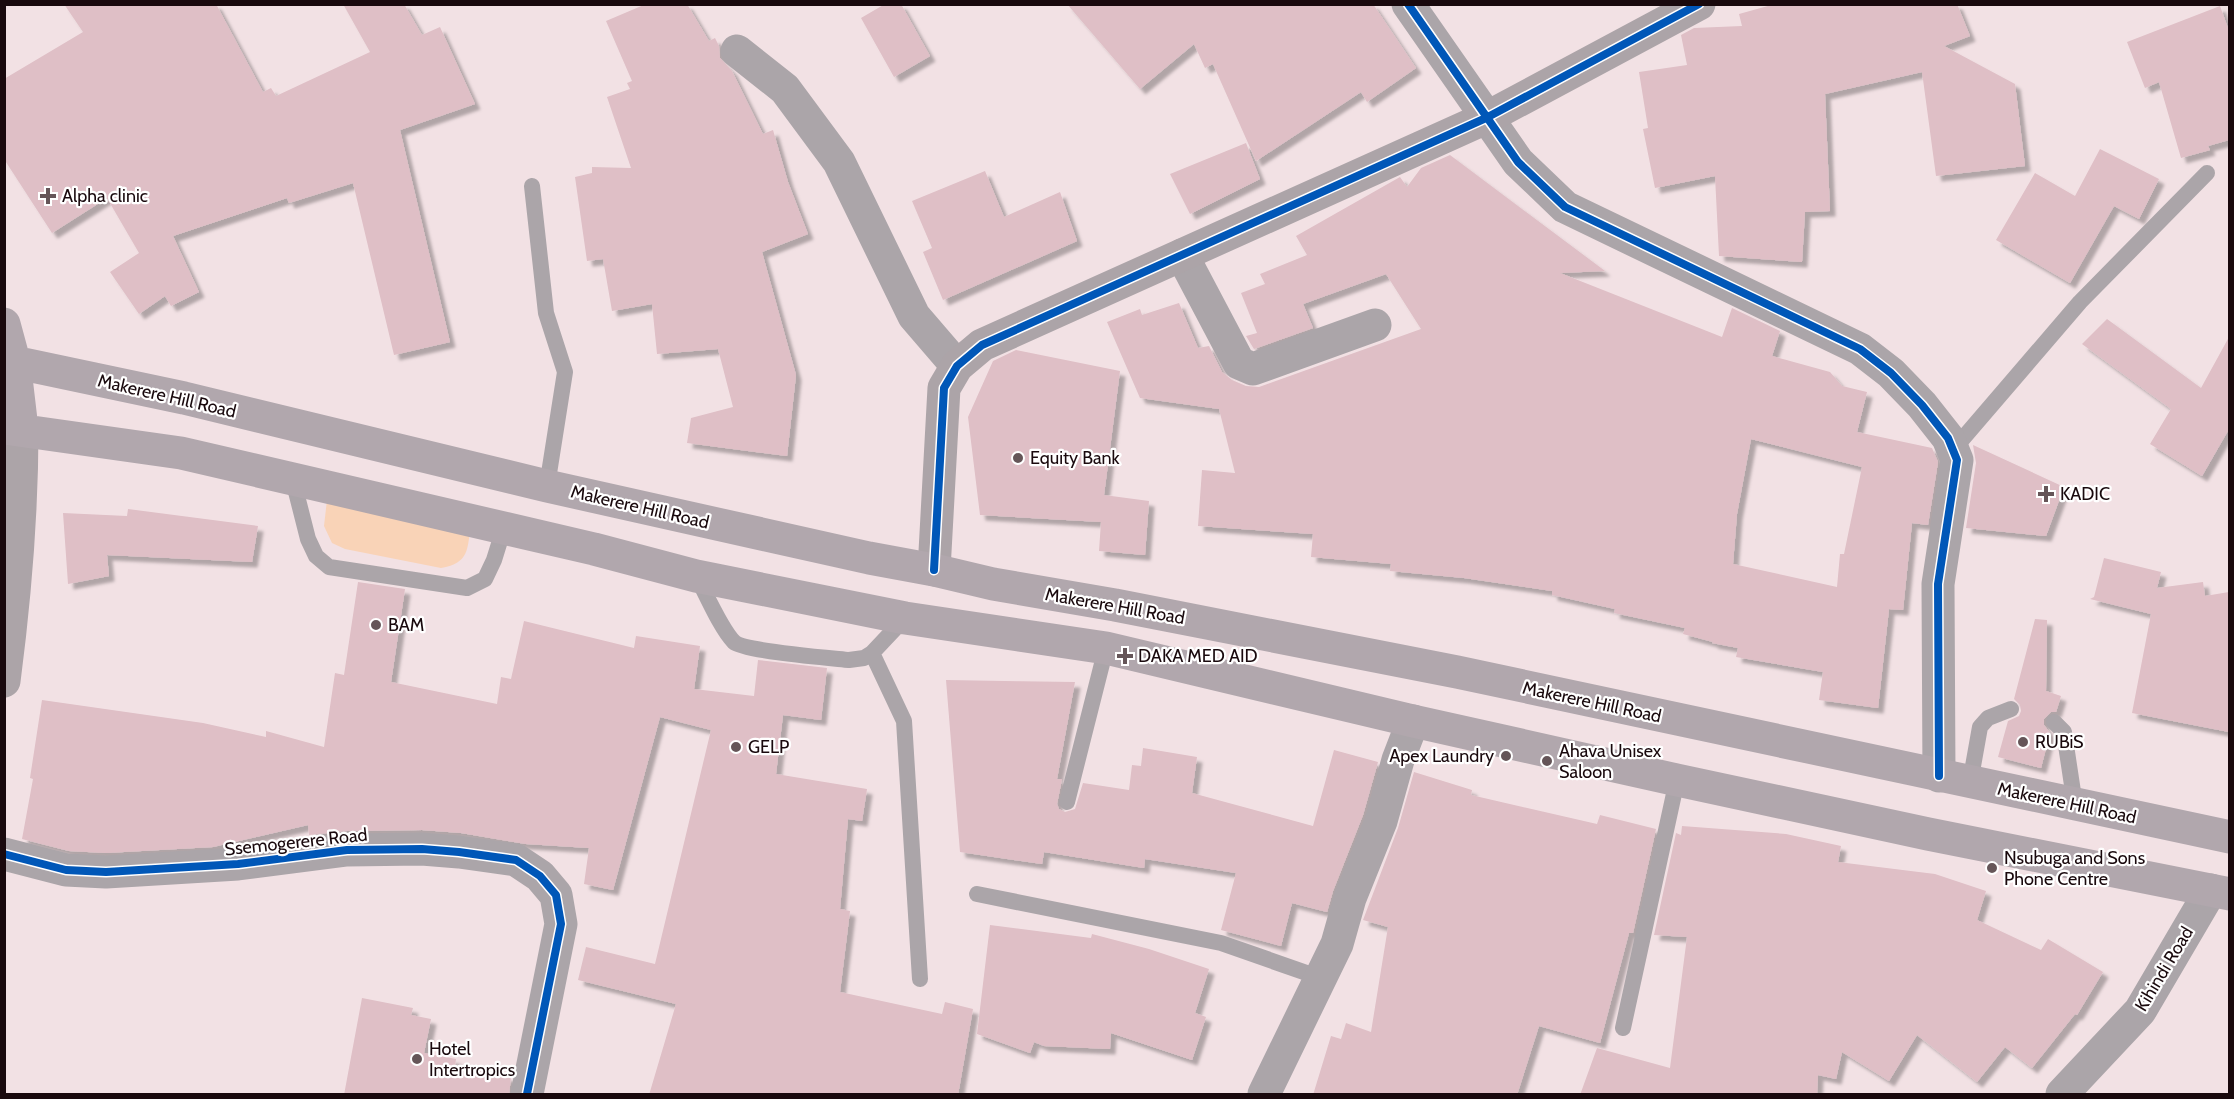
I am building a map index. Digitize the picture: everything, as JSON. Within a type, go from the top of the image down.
[{"type":"main road","points":[[4,324],[9,361],[13,429],[181,453],[594,549],[696,576],[905,618],[1106,648],[1413,721],[1677,780],[1928,834],[2220,892]]},
{"type":"main road","name":"Makerere Hill Road","points":[[9,361],[184,398],[547,486],[869,558],[993,584],[1115,604],[1457,672],[2229,837]]},
{"type":"street","points":[[1407,4],[1518,162],[1565,207],[1860,349],[1891,373],[1922,405],[1947,438],[1957,460],[1938,584],[1955,780]]},
{"type":"street","points":[[934,570],[944,388],[957,366],[982,345],[1486,118],[1699,4]]},
{"type":"street","points":[[737,51],[785,89],[839,162],[914,316],[957,366]]},
{"type":"street","points":[[1182,255],[1239,363],[1253,369],[1375,325]]},
{"type":"street","points":[[4,681],[15,597],[22,499],[13,429]]},
{"type":"street","points":[[1263,1095],[1337,944],[1350,898],[1382,821],[1398,760],[1413,721]]},
{"type":"street","name":"Ssemogerere Road","points":[[4,854],[66,870],[106,872],[238,864],[371,849],[450,851],[516,860],[540,876],[556,895],[561,924],[527,1095]]},
{"type":"street","name":"Kihindi Road","points":[[2062,1095],[2140,1011],[2220,892]]},
{"type":"lane","points":[[1953,450],[2080,302],[2207,173]]},
{"type":"lane","points":[[532,186],[546,313],[565,372],[547,486]]},
{"type":"lane","points":[[293,480],[308,539],[316,556],[329,567],[467,588],[485,579],[494,560],[504,528]]},
{"type":"lane","points":[[696,576],[729,636],[736,644],[752,648],[849,660],[864,658],[872,653],[905,618]]},
{"type":"lane","points":[[1067,802],[1106,648]]},
{"type":"lane","points":[[872,653],[904,721],[920,980]]},
{"type":"lane","points":[[1955,780],[1980,727],[1988,718],[2011,709]]},
{"type":"lane","points":[[2054,722],[2064,732],[2075,805]]},
{"type":"lane","points":[[1623,1028],[1677,780]]},
{"type":"lane","points":[[977,894],[1221,943],[1321,978]]},
{"type":"shaded area","points":[[327,500],[471,524],[467,548],[457,563],[441,568],[345,549],[332,543],[324,526]]},
{"type":"building","points":[[64,4],[216,4],[263,92],[271,88],[276,96],[370,52],[343,4],[404,4],[422,35],[440,27],[475,104],[400,130],[450,342],[394,355],[353,183],[289,203],[287,198],[173,236],[199,292],[171,306],[165,296],[139,314],[110,272],[139,253],[107,198],[52,233],[4,159],[4,79],[83,32]]},
{"type":"building","points":[[646,4],[687,4],[709,41],[715,38],[719,46],[720,58],[732,71],[763,134],[773,130],[788,182],[808,234],[762,252],[796,375],[787,456],[687,443],[691,418],[733,407],[718,349],[657,354],[652,304],[612,311],[603,259],[587,261],[575,177],[592,173],[592,167],[631,168],[607,97],[630,89],[627,83],[632,81],[606,21]]},
{"type":"building","points":[[885,4],[901,4],[930,56],[894,77],[861,18]]},
{"type":"building","points":[[1067,4],[1373,4],[1416,68],[1367,102],[1361,92],[1256,161],[1213,64],[1205,68],[1194,44],[1140,89]]},
{"type":"building","points":[[1775,4],[1957,4],[1970,36],[1944,46],[2015,84],[2025,166],[1936,176],[1922,72],[1825,94],[1830,211],[1805,212],[1802,262],[1719,256],[1715,176],[1655,188],[1643,129],[1648,128],[1639,72],[1687,65],[1681,35],[1694,28],[1742,26],[1739,14]]},
{"type":"building","points":[[2220,6],[2229,31],[2229,140],[2208,146],[2210,150],[2181,158],[2159,82],[2145,88],[2127,42]]},
{"type":"building","points":[[1246,143],[1260,179],[1190,214],[1170,174]]},
{"type":"building","points":[[2100,149],[2159,179],[2139,219],[2114,206],[2070,283],[1996,240],[2035,173],[2075,196]]},
{"type":"building","points":[[1450,155],[1605,271],[1560,273],[1722,337],[1732,308],[1780,331],[1772,356],[1830,372],[1842,386],[1867,392],[1857,432],[1932,448],[1938,462],[1928,525],[1912,523],[1903,610],[1889,609],[1878,708],[1819,700],[1823,672],[1736,657],[1738,648],[1683,634],[1685,628],[1614,613],[1615,609],[1552,595],[1552,591],[1464,578],[1390,571],[1391,564],[1311,557],[1313,534],[1198,526],[1202,470],[1235,473],[1219,409],[1140,398],[1107,322],[1140,309],[1142,315],[1179,303],[1198,348],[1209,346],[1222,372],[1232,380],[1246,386],[1259,387],[1421,329],[1386,274],[1303,304],[1313,328],[1254,349],[1246,336],[1257,333],[1241,293],[1265,284],[1260,274],[1307,255],[1296,236],[1400,177],[1407,187],[1421,168]],"holes":[[[1751,439],[1862,467],[1844,554],[1840,554],[1837,587],[1733,564],[1737,514]]]},
{"type":"building","points":[[985,171],[1004,217],[1060,192],[1077,241],[943,300],[923,252],[932,248],[912,201]]},
{"type":"building","points":[[2107,319],[2201,388],[2229,337],[2229,429],[2202,476],[2150,444],[2171,409],[2082,344]]},
{"type":"building","points":[[1016,350],[1120,371],[1104,495],[1149,501],[1145,555],[1099,551],[1101,522],[980,515],[968,417],[993,361]]},
{"type":"building","points":[[1973,445],[2064,487],[2046,536],[1966,528],[1976,463]]},
{"type":"building","points":[[128,509],[258,526],[252,562],[107,555],[109,576],[68,584],[63,513],[127,516]]},
{"type":"building","points":[[2104,558],[2161,572],[2157,588],[2203,582],[2205,596],[2229,592],[2229,732],[2132,713],[2151,614],[2090,599],[2094,597]]},
{"type":"building","points":[[358,582],[405,589],[391,682],[497,704],[501,677],[511,679],[524,621],[634,648],[636,636],[700,646],[694,689],[754,696],[758,660],[827,668],[821,720],[783,715],[776,774],[867,789],[862,821],[848,819],[840,909],[850,911],[840,992],[942,1014],[945,1002],[973,1009],[958,1095],[649,1095],[676,1004],[578,980],[586,947],[655,964],[711,730],[660,717],[613,890],[584,884],[589,848],[526,844],[461,833],[422,830],[347,831],[309,835],[308,825],[213,847],[106,853],[69,851],[22,839],[33,779],[30,778],[42,700],[203,723],[266,737],[266,731],[324,747],[335,673],[344,675]]},
{"type":"building","points":[[2035,619],[2047,620],[2046,691],[2061,696],[2056,712],[2051,712],[2044,719],[2044,725],[2050,733],[2041,768],[1998,757],[2008,721],[2019,716],[2021,711],[2020,705],[2014,699]]},
{"type":"building","points":[[946,680],[1075,682],[1057,779],[1062,779],[1057,804],[1059,809],[1065,812],[1075,809],[1083,783],[1129,790],[1132,765],[1141,766],[1143,748],[1197,757],[1192,793],[1313,826],[1334,750],[1378,762],[1363,815],[1327,912],[1292,903],[1281,946],[1221,930],[1236,873],[1145,859],[1144,868],[1044,852],[1042,864],[960,852]]},
{"type":"building","points":[[1414,772],[1472,790],[1471,795],[1597,824],[1600,815],[1656,829],[1633,933],[1629,933],[1600,1043],[1539,1026],[1517,1095],[1313,1095],[1331,1036],[1341,1039],[1346,1023],[1371,1032],[1388,927],[1363,920],[1398,828]]},
{"type":"building","points":[[1682,826],[1786,834],[1841,846],[1838,862],[1935,874],[1986,891],[1977,920],[2041,950],[2048,939],[2103,972],[2077,1015],[2075,1014],[2032,1068],[2005,1047],[1977,1082],[1917,1035],[1889,1081],[1842,1052],[1836,1079],[1818,1075],[1817,1095],[1580,1095],[1597,1048],[1670,1068],[1687,937],[1654,935],[1676,833],[1681,835]]},
{"type":"building","points":[[990,925],[1091,938],[1092,934],[1149,949],[1209,969],[1195,1013],[1206,1017],[1192,1060],[1111,1033],[1110,1049],[1044,1046],[1034,1042],[1030,1053],[977,1034]]},
{"type":"building","points":[[362,998],[413,1008],[411,1015],[431,1019],[424,1053],[456,1059],[455,1066],[511,1077],[509,1095],[344,1095]]},
{"type":"cycle path","points":[[1408,4],[1518,162],[1565,207],[1860,349],[1891,373],[1922,405],[1948,438],[1957,460],[1938,584],[1939,776]]},
{"type":"cycle path","points":[[934,570],[944,388],[957,366],[982,345],[1486,118],[1699,4]]},
{"type":"cycle path","points":[[4,854],[66,870],[106,872],[238,864],[347,850],[422,849],[516,860],[540,876],[556,895],[561,924],[527,1094]]},
{"type":"place","name":"Alpha clinic","points":[[48,196]]},
{"type":"place","name":"Equity Bank","points":[[1018,458]]},
{"type":"place","name":"KADIC","points":[[2046,494]]},
{"type":"place","name":"BAM","points":[[376,625]]},
{"type":"place","name":"DAKA MED AID","points":[[1125,656]]},
{"type":"place","name":"RUBiS","points":[[2023,742]]},
{"type":"place","name":"GELP","points":[[736,747]]},
{"type":"place","name":"Apex Laundry","points":[[1506,756]]},
{"type":"place","name":"Ahava Unisex Saloon","points":[[1547,761]]},
{"type":"place","name":"Nsubuga and Sons Phone Centre","points":[[1992,868]]},
{"type":"place","name":"Hotel Intertropics","points":[[417,1059]]}]
